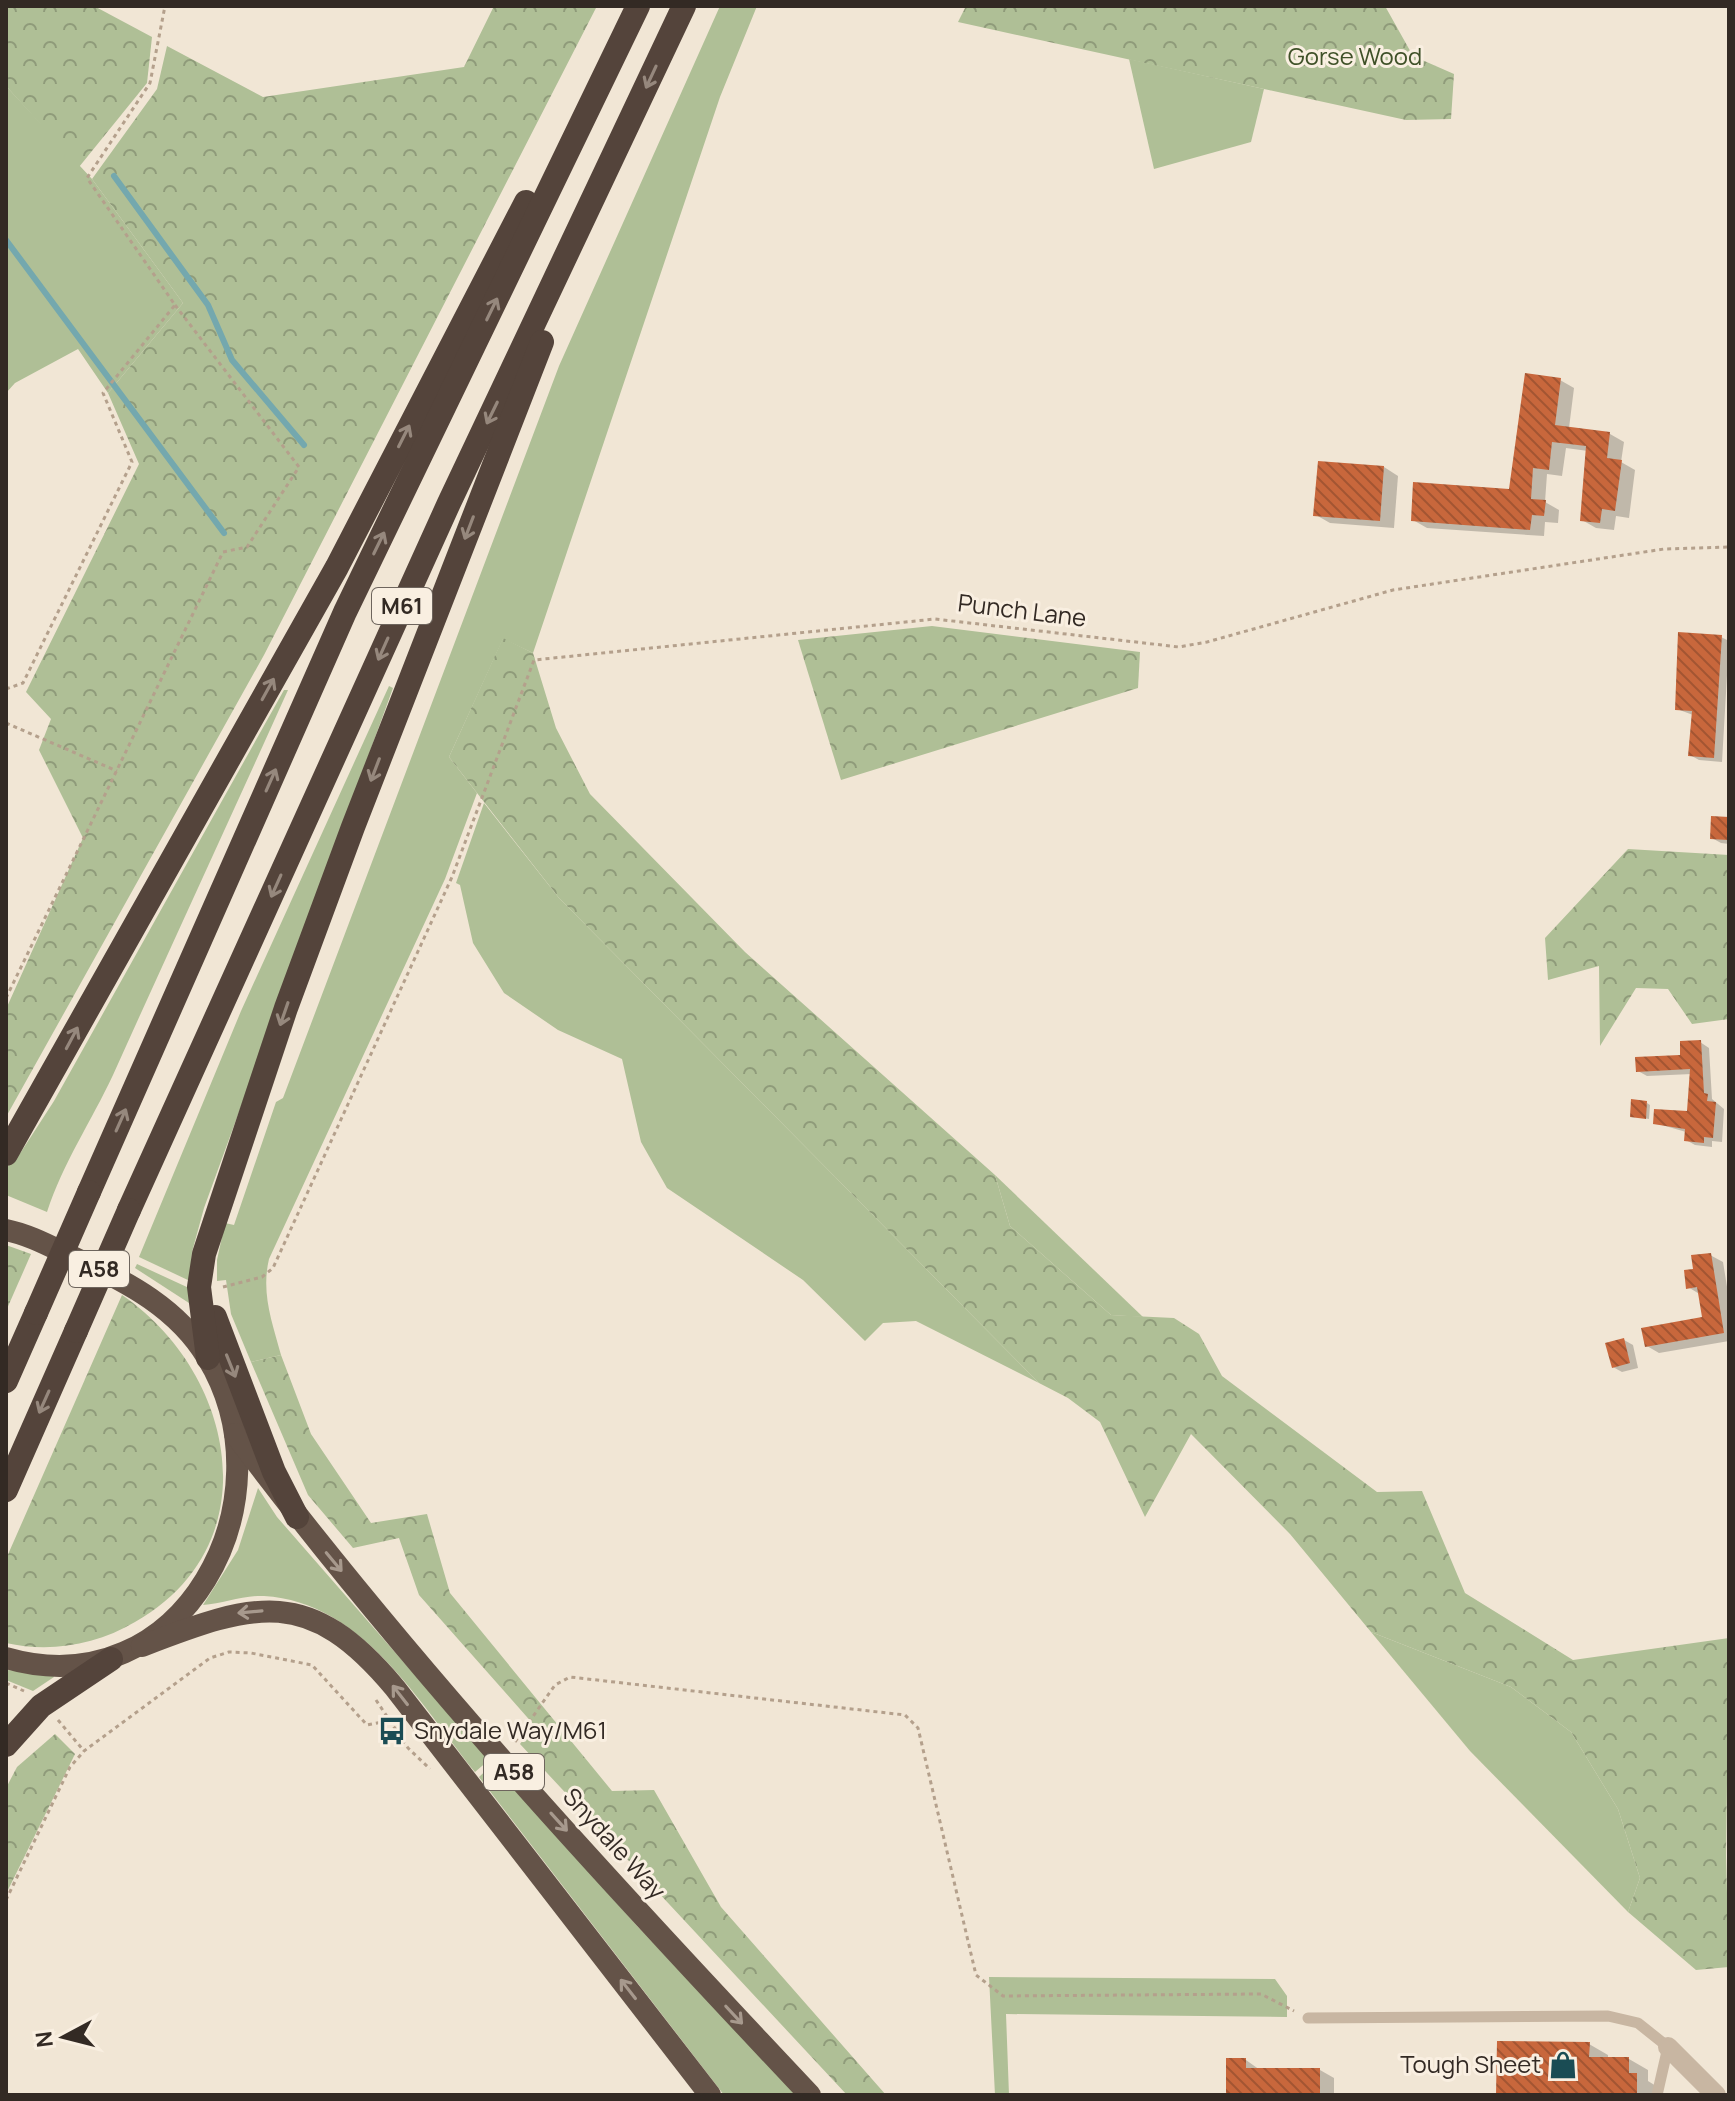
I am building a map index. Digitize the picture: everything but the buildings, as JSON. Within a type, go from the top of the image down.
[{"type":"highway","points":[[6,1154],[18,1139],[337,567],[629,6]]},
{"type":"highway","name":"M61","points":[[6,1381],[345,612],[638,6]]},
{"type":"highway","name":"M61","points":[[6,1490],[129,1210],[449,503],[684,6]]},
{"type":"highway","name":"M61","points":[[214,1230],[286,1008],[353,827],[621,143]]},
{"type":"highway","name":"A58","points":[[6,1230],[119,1278],[182,1325],[208,1358],[235,1434],[237,1484],[233,1512],[217,1564],[194,1598],[142,1646]]},
{"type":"highway","points":[[208,1358],[199,1287],[214,1230]]},
{"type":"highway","points":[[214,1230],[211,1287],[217,1327],[274,1472],[297,1517]]},
{"type":"highway","name":"Snydale Way","points":[[235,1434],[297,1517],[510,1767],[810,2095]]},
{"type":"highway","name":"A58","points":[[6,1658],[65,1663],[111,1659],[218,1618],[266,1611],[303,1616],[350,1639],[395,1688],[710,2095]]},
{"type":"highway","points":[[6,1745],[39,1706],[111,1659]]},
{"type":"street","points":[[1668,2047],[1716,2095]]},
{"type":"lane","points":[[1308,2018],[1608,2016],[1638,2023],[1668,2047],[1657,2095]]},
{"type":"path","points":[[6,998],[223,552],[247,547],[299,467],[175,305],[87,178],[150,83],[165,6]]},
{"type":"path","points":[[6,689],[23,683],[132,462],[103,393],[175,305]]},
{"type":"path","name":"Punch Lane","points":[[223,1287],[262,1277],[273,1268],[452,877],[534,660],[935,619],[1179,647],[1393,590],[1664,549],[1729,547]]},
{"type":"path","points":[[6,723],[117,771]]},
{"type":"path","points":[[6,1900],[70,1767],[84,1751],[210,1658],[229,1652],[312,1665],[367,1725],[390,1721]]},
{"type":"path","points":[[514,1744],[555,1685],[570,1677],[905,1715],[918,1728],[976,1975],[1003,1996],[1261,1994],[1308,2018]]},
{"type":"path","points":[[6,1683],[39,1706],[84,1751]]},
{"type":"path","points":[[374,1697],[408,1748],[436,1775]]},
{"type":"green space","points":[[6,6],[94,6],[152,37],[147,83],[79,167],[6,86]]},
{"type":"green space","points":[[494,6],[597,6],[264,655],[6,1117],[6,1009],[83,838],[39,750],[51,719],[26,692],[139,464],[108,393],[183,303],[92,179],[157,89],[167,46],[263,97],[464,67]]},
{"type":"green space","points":[[720,6],[757,6],[720,97],[533,653],[503,639],[449,757],[477,793],[445,879],[269,1259],[267,1296],[281,1355],[251,1362],[231,1314],[226,1280],[217,1281],[217,1260],[225,1223],[234,1225],[276,1102],[283,1098],[559,366]]},
{"type":"green space","name":"Gorse Wood","points":[[966,6],[1385,6],[1413,56],[1454,74],[1451,119],[1406,120],[958,22]]},
{"type":"green space","points":[[1129,59],[1264,89],[1251,142],[1154,169]]},
{"type":"green space","points":[[6,86],[92,179],[183,303],[108,393],[78,349],[15,383],[6,393]]},
{"type":"green space","points":[[932,626],[1140,652],[1138,688],[841,780],[798,640]]},
{"type":"green space","points":[[503,638],[533,653],[556,728],[590,794],[745,952],[995,1175],[1010,1226],[1111,1315],[1174,1318],[1199,1334],[1222,1376],[1377,1492],[1422,1491],[1465,1593],[1573,1660],[1729,1638],[1726,1856],[1729,1967],[1696,1970],[1628,1912],[1640,1878],[1618,1809],[1571,1732],[1511,1687],[1371,1632],[1290,1534],[1191,1434],[1145,1517],[1100,1422],[1068,1398],[1039,1383],[559,898],[449,757]]},
{"type":"green space","points":[[389,686],[393,688],[204,1208],[192,1252],[190,1281],[139,1257],[241,1011]]},
{"type":"green space","points":[[284,690],[288,690],[113,1075],[69,1160],[47,1212],[6,1195],[6,1168],[21,1152],[54,1101]]},
{"type":"green space","points":[[484,803],[559,898],[1039,1383],[916,1321],[883,1323],[865,1341],[803,1280],[667,1188],[641,1142],[622,1059],[558,1030],[504,993],[473,943],[460,885],[456,883]]},
{"type":"green space","points":[[1628,849],[1729,855],[1729,1019],[1692,1024],[1668,989],[1636,988],[1600,1046],[1599,966],[1548,980],[1545,938]]},
{"type":"green space","points":[[995,1175],[1143,1317],[1111,1315],[1010,1226]]},
{"type":"green space","points":[[6,1245],[31,1254],[6,1311]]},
{"type":"green space","points":[[137,1264],[189,1288],[189,1303],[135,1268]]},
{"type":"green space","points":[[122,1295],[161,1328],[191,1368],[212,1412],[222,1459],[221,1505],[206,1549],[178,1589],[135,1622],[105,1636],[72,1645],[39,1647],[6,1643],[6,1559]]},
{"type":"green space","points":[[281,1355],[311,1434],[371,1523],[427,1514],[450,1593],[612,1791],[654,1790],[721,1907],[886,2095],[847,2095],[520,1744],[534,1725],[419,1595],[399,1538],[353,1548],[308,1495],[251,1362]]},
{"type":"green space","points":[[258,1488],[277,1517],[489,1760],[475,1772],[386,1660],[360,1636],[331,1616],[299,1602],[264,1596],[203,1605],[238,1550]]},
{"type":"green space","points":[[1371,1632],[1511,1687],[1571,1732],[1618,1809],[1640,1878],[1628,1912],[1470,1751]]},
{"type":"green space","points":[[6,1670],[52,1673],[54,1677],[33,1691],[6,1680]]},
{"type":"green space","points":[[55,1734],[75,1754],[6,1894],[6,1788],[17,1767]]},
{"type":"green space","points":[[493,1764],[638,1927],[797,2095],[724,2095],[479,1777]]},
{"type":"green space","points":[[989,1977],[1275,1979],[1287,1996],[1287,2017],[1006,2014],[1009,2095],[995,2095]]},
{"type":"waterway","points":[[114,176],[208,305],[232,360],[304,445]]},
{"type":"waterway","points":[[6,240],[224,533]]},
{"type":"place","name":"Snydale Way/M61","points":[[392,1731]]},
{"type":"place","name":"Tough Sheet","points":[[1563,2065]]}]
